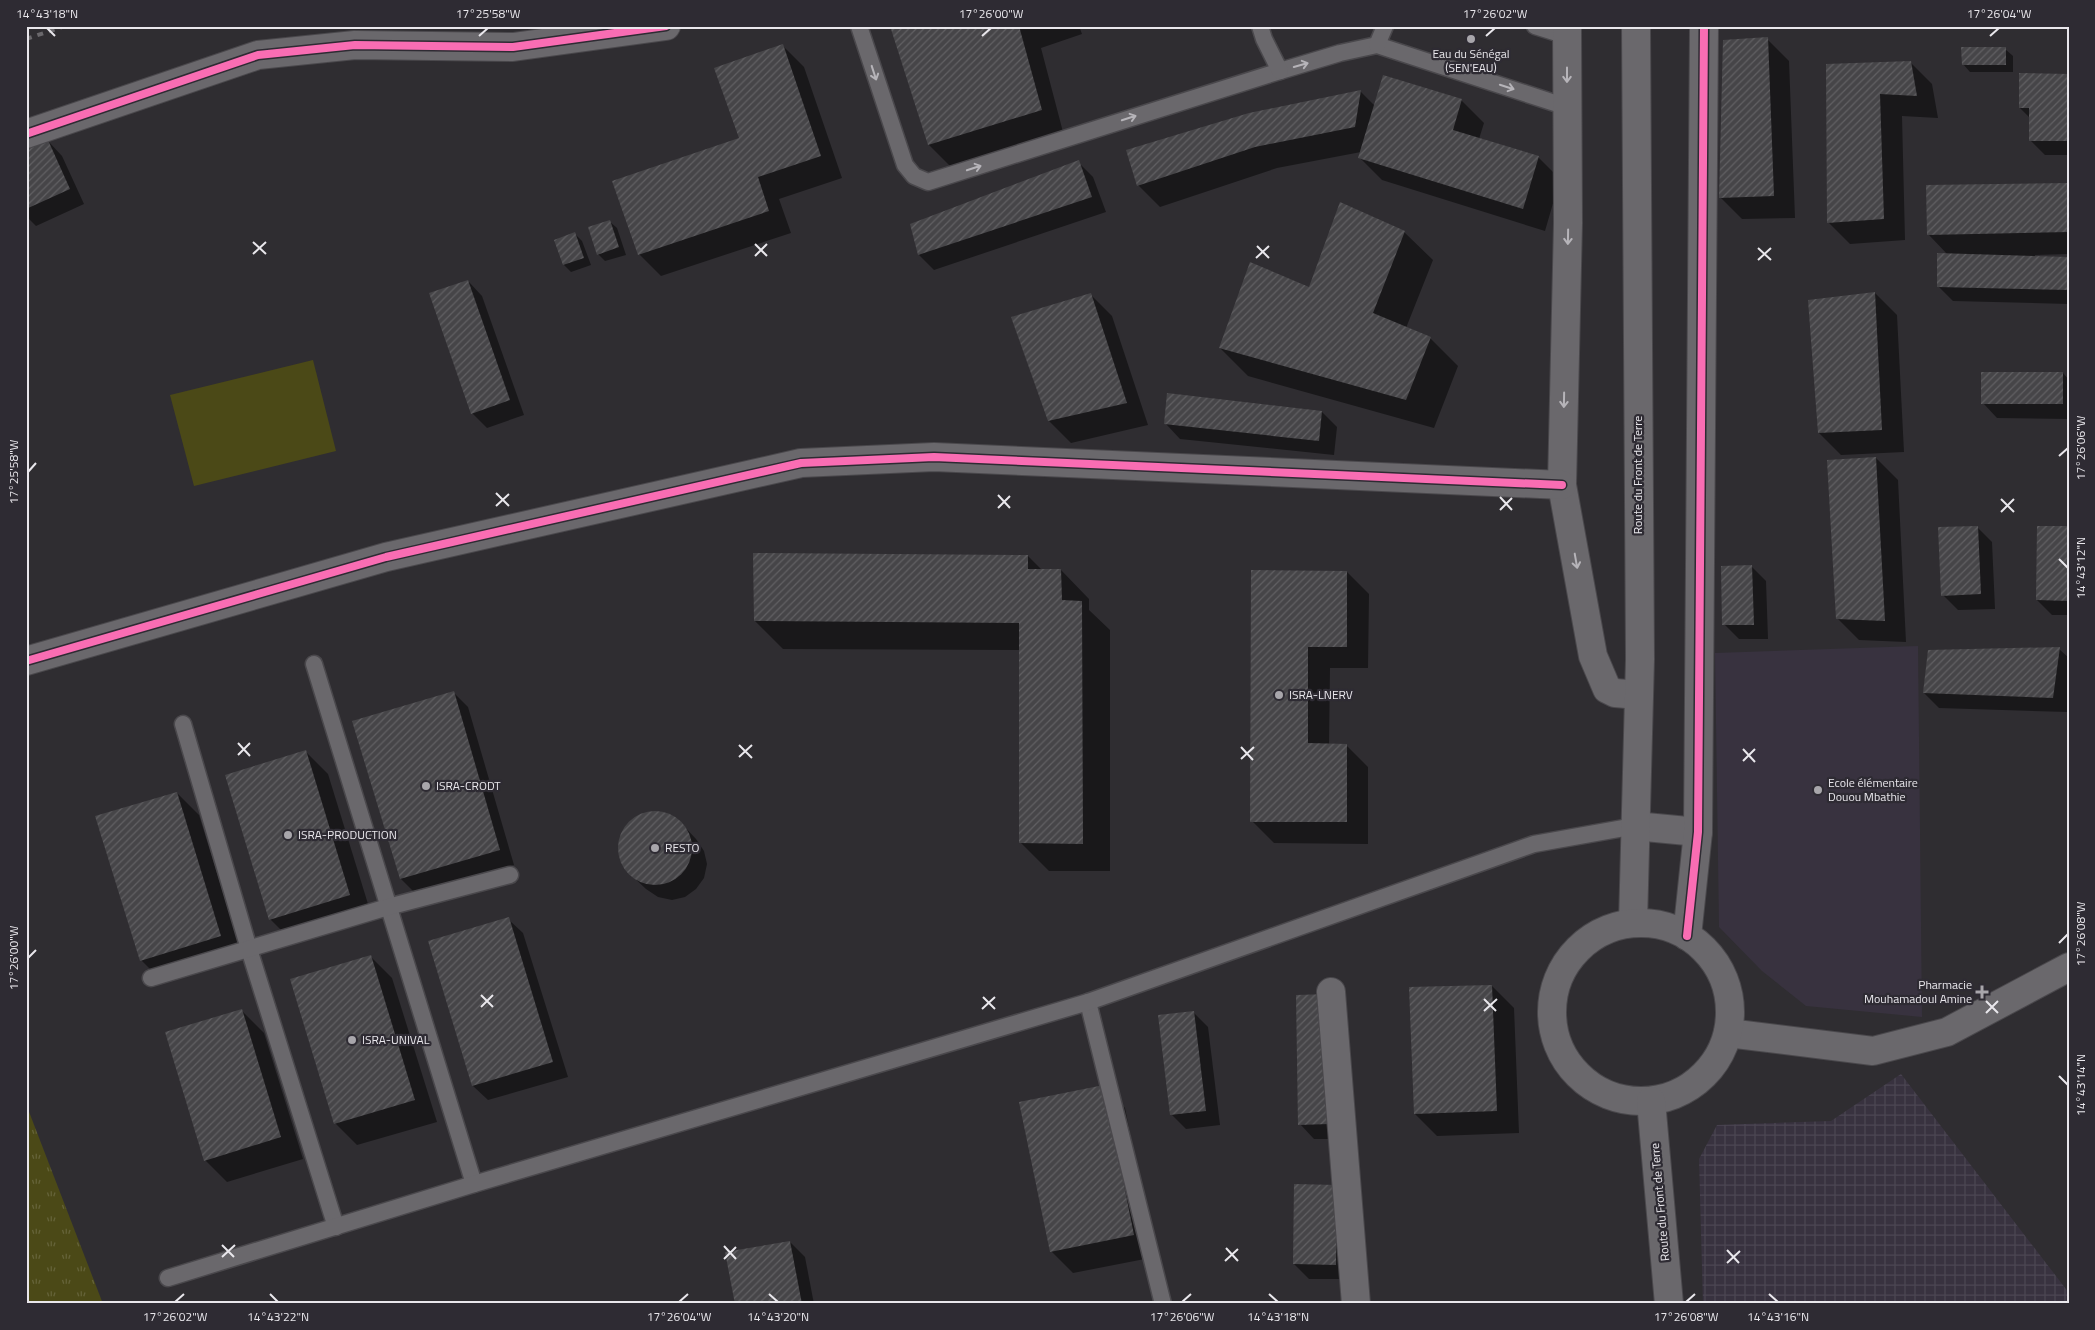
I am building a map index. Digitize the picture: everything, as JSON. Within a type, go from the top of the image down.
[{"type":"street","points":[[26,134],[258,56],[355,45],[513,46],[666,26]]},
{"type":"street","name":"Route du Front de Terre","points":[[1633,923],[1638,696],[1636,26]]},
{"type":"street","points":[[1687,936],[1698,832],[1704,26]]},
{"type":"street","points":[[1567,31],[1568,223],[1562,485],[1593,656],[1607,690],[1638,696]]},
{"type":"street","points":[[26,662],[386,556],[801,463],[934,457],[1562,485]]},
{"type":"street","points":[[1635,826],[1698,832]]},
{"type":"street","points":[[1633,923],[1661,925],[1687,936],[1708,954],[1724,977],[1730,1005],[1728,1033],[1718,1058],[1701,1079],[1678,1094],[1651,1101],[1628,1101],[1605,1094],[1585,1082],[1568,1064],[1557,1044],[1552,1020],[1553,997],[1557,982],[1572,955],[1590,939],[1610,928],[1633,923]]},
{"type":"street","points":[[1728,1033],[1873,1051],[1947,1032],[2069,967]]},
{"type":"street","points":[[1331,992],[1356,1304]]},
{"type":"street","name":"Route du Front de Terre","points":[[1651,1101],[1669,1304]]},
{"type":"lane","points":[[859,26],[904,165],[914,176],[928,182],[1280,71],[1340,53],[1377,45],[1567,107]]},
{"type":"lane","points":[[1260,26],[1264,39],[1280,71]]},
{"type":"lane","points":[[1377,45],[1385,26]]},
{"type":"lane","points":[[1535,26],[1567,31]]},
{"type":"lane","points":[[314,664],[474,1184]]},
{"type":"lane","points":[[183,724],[248,949],[336,1226]]},
{"type":"lane","points":[[168,1278],[474,1184],[1088,1002],[1534,844],[1635,826]]},
{"type":"lane","points":[[150,978],[388,907],[510,875]]},
{"type":"lane","points":[[1088,1002],[1163,1304]]},
{"type":"shaded area","name":"Ecole élémentaire Douou Mbathie","points":[[1918,646],[1922,1017],[1806,1006],[1762,971],[1719,927],[1715,653]]},
{"type":"shaded area","points":[[1901,1074],[2069,1293],[2069,1304],[1703,1304],[1699,1159],[1717,1125],[1831,1121]]},
{"type":"green space","points":[[313,360],[336,451],[194,486],[170,395]]},
{"type":"green space","points":[[26,1104],[103,1304],[26,1304]]},
{"type":"building","points":[[890,26],[1019,26],[1042,110],[928,145]]},
{"type":"building","points":[[1768,37],[1774,196],[1719,198],[1723,40]]},
{"type":"building","points":[[783,44],[821,156],[758,177],[769,211],[638,255],[612,181],[739,138],[714,68]]},
{"type":"building","points":[[1961,47],[2006,47],[2006,65],[1962,65]]},
{"type":"building","points":[[1911,61],[1917,96],[1880,94],[1884,219],[1827,223],[1826,64]]},
{"type":"building","points":[[2019,73],[2069,74],[2069,141],[2029,141],[2029,108],[2019,108]]},
{"type":"building","points":[[1383,75],[1462,99],[1453,130],[1539,156],[1523,209],[1358,158]]},
{"type":"building","points":[[1361,90],[1355,127],[1255,147],[1137,186],[1126,150],[1249,113]]},
{"type":"building","points":[[48,140],[70,189],[26,209],[26,150]]},
{"type":"building","points":[[1079,160],[1092,197],[918,255],[910,224]]},
{"type":"building","points":[[2069,183],[2069,232],[1927,235],[1926,185]]},
{"type":"building","points":[[1340,202],[1405,231],[1373,313],[1431,337],[1406,400],[1219,348],[1250,262],[1309,287]]},
{"type":"building","points":[[610,220],[619,247],[597,255],[588,227]]},
{"type":"building","points":[[575,232],[584,258],[563,265],[554,240]]},
{"type":"building","points":[[1937,253],[2069,257],[2069,290],[1937,287]]},
{"type":"building","points":[[468,280],[510,400],[471,414],[429,293]]},
{"type":"building","points":[[1875,292],[1882,430],[1818,433],[1808,300]]},
{"type":"building","points":[[1091,293],[1127,403],[1048,421],[1011,317]]},
{"type":"building","points":[[1981,372],[2063,372],[2063,404],[1981,404]]},
{"type":"building","points":[[1167,393],[1322,411],[1319,441],[1164,424]]},
{"type":"building","points":[[1876,457],[1885,621],[1836,619],[1827,460]]},
{"type":"building","points":[[1978,526],[1981,594],[1941,596],[1938,527]]},
{"type":"building","points":[[2037,526],[2069,526],[2069,601],[2036,600]]},
{"type":"building","points":[[753,553],[1028,555],[1028,569],[1061,569],[1062,600],[1082,601],[1083,844],[1019,843],[1019,623],[754,621]]},
{"type":"building","points":[[1752,565],[1754,625],[1722,625],[1721,566]]},
{"type":"building","name":"ISRA-LNERV","points":[[1251,570],[1347,571],[1347,647],[1308,647],[1308,743],[1347,744],[1347,822],[1250,822]]},
{"type":"building","points":[[2060,647],[2053,698],[1923,693],[1928,650]]},
{"type":"building","name":"ISRA-CRODT","points":[[454,691],[500,850],[400,879],[352,721]]},
{"type":"building","name":"ISRA-PRODUCTION","points":[[306,750],[350,895],[269,920],[225,775]]},
{"type":"building","points":[[177,792],[221,936],[140,961],[95,816]]},
{"type":"building","name":"RESTO","points":[[655,811],[669,814],[681,822],[689,834],[692,848],[689,862],[681,874],[669,882],[655,885],[641,882],[629,874],[621,862],[618,848],[621,834],[629,822],[641,814]]},
{"type":"building","points":[[509,917],[553,1062],[472,1086],[428,941]]},
{"type":"building","name":"ISRA-UNIVAL","points":[[371,955],[415,1100],[334,1124],[290,979]]},
{"type":"building","points":[[1492,985],[1497,1111],[1414,1114],[1409,987]]},
{"type":"building","points":[[1328,994],[1330,1124],[1298,1125],[1296,995]]},
{"type":"building","points":[[242,1009],[281,1137],[204,1161],[165,1032]]},
{"type":"building","points":[[1194,1011],[1206,1111],[1170,1115],[1158,1015]]},
{"type":"building","points":[[1104,1085],[1134,1235],[1050,1252],[1019,1102]]},
{"type":"building","points":[[1294,1184],[1337,1185],[1336,1265],[1293,1264]]},
{"type":"building","points":[[790,1241],[802,1304],[735,1304],[725,1252]]},
{"type":"railway","points":[[26,39],[65,26]]},
{"type":"cycle path","points":[[26,134],[258,55],[355,45],[513,47],[666,26]]},
{"type":"cycle path","points":[[1687,936],[1698,832],[1704,26]]},
{"type":"cycle path","points":[[26,661],[386,557],[801,463],[934,457],[1562,485]]},
{"type":"place","name":"Eau du Sénégal (SEN'EAU)","points":[[1471,39]]},
{"type":"place","name":"ISRA-LNERV","points":[[1279,695]]},
{"type":"place","name":"ISRA-CRODT","points":[[426,786]]},
{"type":"place","name":"Ecole élémentaire Douou Mbathie","points":[[1818,790]]},
{"type":"place","name":"ISRA-PRODUCTION","points":[[288,835]]},
{"type":"place","name":"RESTO","points":[[655,848]]},
{"type":"place","name":"Pharmacie Mouhamadoul Amine","points":[[1982,992]]},
{"type":"place","name":"ISRA-UNIVAL","points":[[352,1040]]}]
